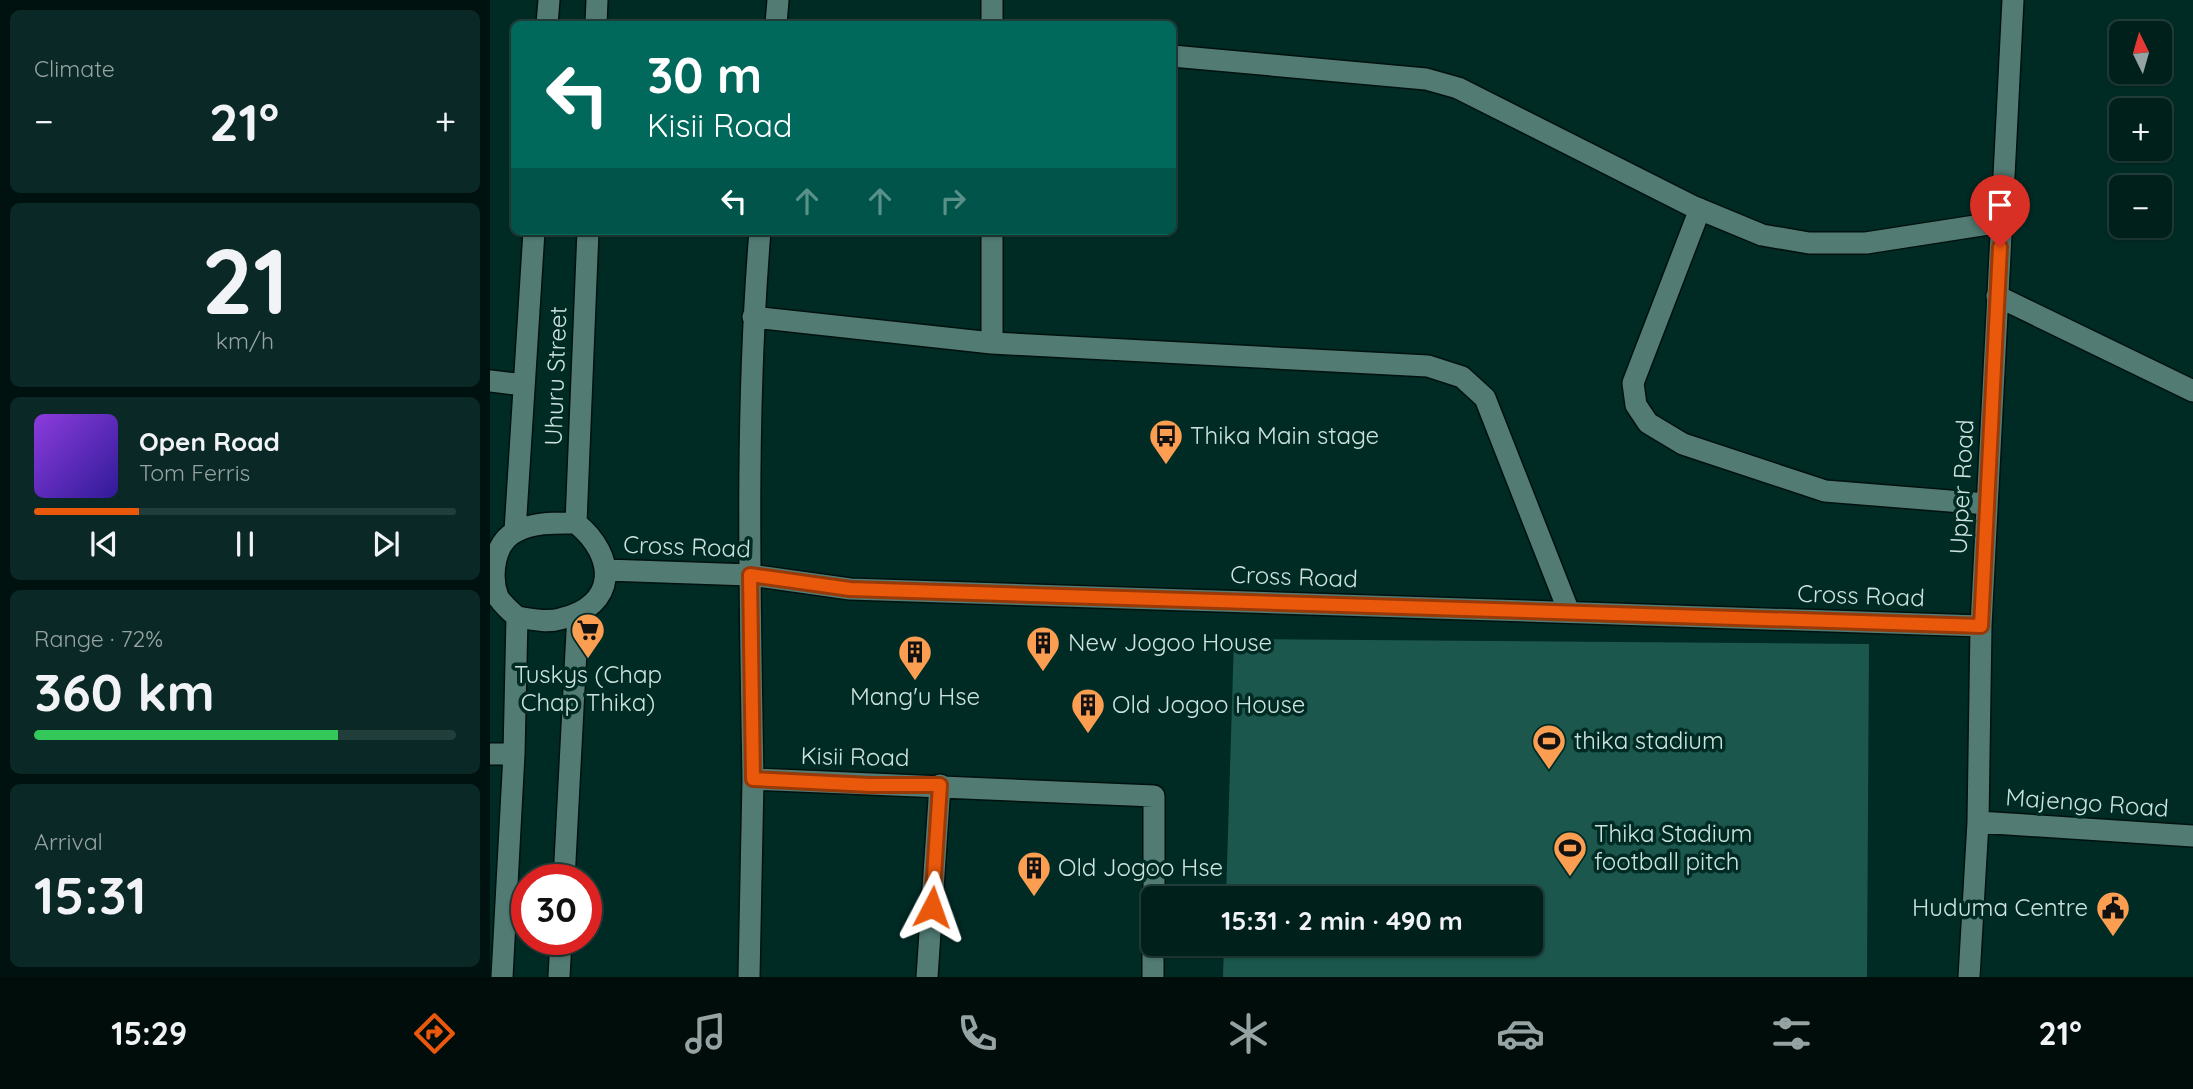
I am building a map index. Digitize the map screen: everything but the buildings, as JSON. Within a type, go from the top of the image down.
[{"type":"street","points":[[547,21],[549,0]]},
{"type":"street","points":[[596,21],[597,0]]},
{"type":"street","points":[[776,21],[778,0]]},
{"type":"street","points":[[992,0],[992,21]]},
{"type":"street","name":"Upper Road","points":[[1969,977],[1978,822],[1981,626],[2013,0]]},
{"type":"street","points":[[1176,56],[1426,79],[1458,88],[1700,209],[1762,234],[1809,243],[1867,243],[2001,222]]},
{"type":"street","points":[[1700,209],[1633,383],[1636,405],[1648,423],[1683,444],[1825,491],[1987,505]]},
{"type":"street","name":"Uhuru Street","points":[[515,531],[534,235]]},
{"type":"street","name":"Uhuru Street","points":[[576,523],[588,235]]},
{"type":"street","points":[[749,977],[753,779],[750,575],[753,317],[760,235]]},
{"type":"street","points":[[992,235],[992,343]]},
{"type":"street","points":[[1997,296],[2193,391]]},
{"type":"street","points":[[753,317],[992,343],[1428,366],[1462,377],[1485,398],[1569,612]]},
{"type":"street","points":[[490,381],[524,384]]},
{"type":"street","points":[[576,523],[593,536],[606,570],[604,587],[597,600],[578,613],[558,620],[517,617],[496,595],[492,582],[492,563],[498,547],[515,531],[534,524],[576,523]]},
{"type":"street","name":"Cross Road","points":[[606,570],[750,575],[850,589],[1981,626]]},
{"type":"street","points":[[565,864],[578,613]]},
{"type":"street","points":[[502,977],[514,754],[517,617]]},
{"type":"street","points":[[490,754],[514,754]]},
{"type":"street","name":"Kisii Road","points":[[753,779],[1154,796],[1154,886]]},
{"type":"street","points":[[927,977],[940,785]]},
{"type":"street","name":"Majengo Road","points":[[1978,822],[2193,836]]},
{"type":"street","points":[[559,977],[560,955]]},
{"type":"street","points":[[1153,956],[1153,977]]},
{"type":"green space","name":"thika stadium","points":[[1234,639],[1869,644],[1867,977],[1223,977],[1224,956],[1543,956],[1543,886],[1226,886]]},
{"type":"place","name":"Thika Main stage","points":[[1166,466]]},
{"type":"place","name":"Tuskys (Chap Chap Thika)","points":[[588,660]]},
{"type":"place","name":"New Jogoo House","points":[[1043,673]]},
{"type":"place","name":"Mang'u Hse","points":[[915,682]]},
{"type":"place","name":"Old Jogoo House","points":[[1088,735]]},
{"type":"place","name":"thika stadium","points":[[1549,771]]},
{"type":"place","name":"Thika Stadium football pitch","points":[[1570,878]]},
{"type":"place","name":"Old Jogoo Hse","points":[[1034,898]]},
{"type":"place","name":"Huduma Centre","points":[[2113,938]]},
{"type":"route","points":[[932,907],[940,785],[870,785],[753,779],[750,575],[850,589],[1981,626],[2000,247]]}]
